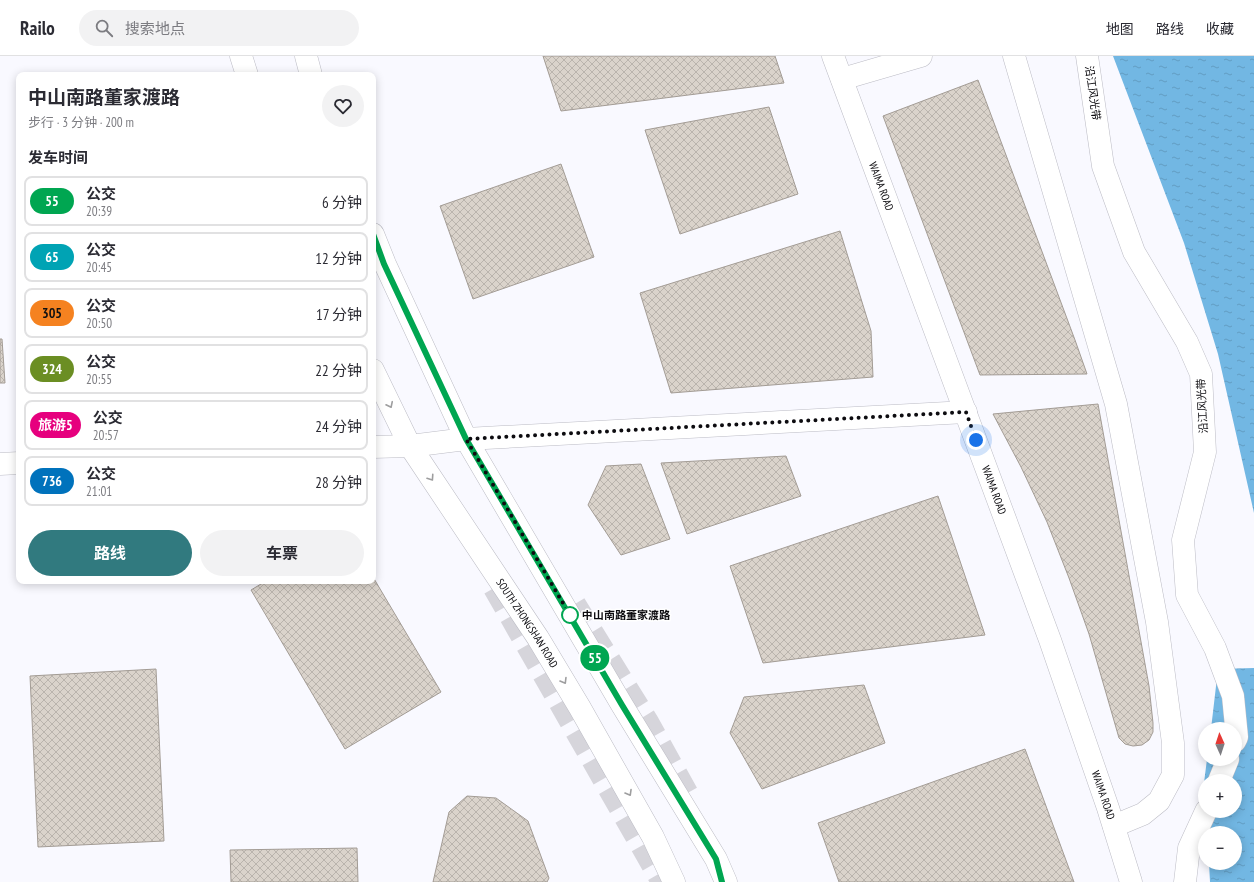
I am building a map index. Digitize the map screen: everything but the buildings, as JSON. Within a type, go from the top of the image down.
[{"type":"street","points":[[241,56],[246,72]]},
{"type":"street","points":[[306,56],[311,72]]},
{"type":"street","name":"WAIMA ROAD","points":[[834,56],[1050,640],[1114,826],[1131,882]]},
{"type":"street","points":[[842,79],[921,56]]},
{"type":"street","points":[[1014,56],[1116,404],[1157,622],[1173,743],[1173,775],[1160,801],[1143,814],[1114,826]]},
{"type":"street","name":"沿江风光带","points":[[1088,56],[1103,166],[1134,252],[1187,342],[1201,374],[1205,452],[1183,540],[1187,595],[1215,648],[1233,696],[1236,722]]},
{"type":"street","points":[[376,242],[384,264],[466,439],[622,705],[716,859],[726,882]]},
{"type":"street","name":"SOUTH ZHONGSHAN ROAD","points":[[376,376],[410,446],[538,638],[654,837],[674,882]]},
{"type":"street","points":[[376,447],[410,446],[466,439],[966,412]]},
{"type":"street","points":[[0,464],[16,463]]},
{"type":"street","points":[[1185,882],[1189,848],[1203,818]]},
{"type":"street","points":[[716,859],[722,882]]},
{"type":"water","points":[[1113,56],[1254,56],[1254,513],[1218,354],[1184,243]]},
{"type":"water","points":[[1254,668],[1254,882],[1210,882],[1209,870],[1242,870],[1242,826],[1206,826],[1205,818],[1242,818],[1242,774],[1205,774],[1206,766],[1242,766],[1242,722],[1212,722],[1218,669]]},
{"type":"tunnel","points":[[494,588],[662,882]]},
{"type":"tunnel","points":[[575,604],[648,722],[690,798]]},
{"type":"bus line","name":"55","points":[[376,242],[384,264],[466,439],[622,705],[716,859],[722,882]]},
{"type":"place","name":"中山南路董家渡路","points":[[570,615]]},
{"type":"route","points":[[570,615],[466,439],[966,412],[976,440]]}]
